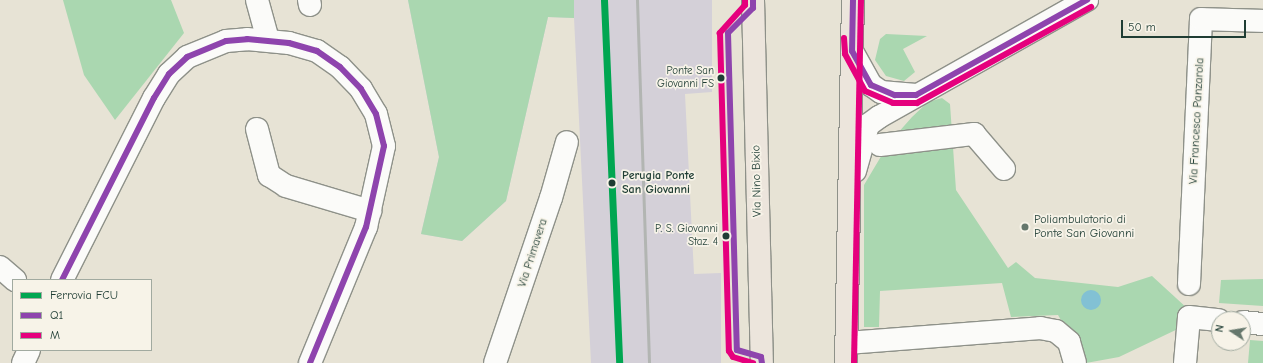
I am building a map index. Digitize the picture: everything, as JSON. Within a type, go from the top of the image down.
[{"type":"main road","name":"Via Nino Bixio","points":[[753,0],[762,363]]},
{"type":"main road","points":[[847,353],[848,215],[853,0]]},
{"type":"street","points":[[257,0],[268,40]]},
{"type":"street","points":[[848,215],[860,144],[868,125],[916,95],[1087,0]]},
{"type":"street","name":"Via Francesco Panzarola","points":[[1189,284],[1201,19],[1263,21]]},
{"type":"street","points":[[62,279],[128,145],[169,74],[187,57],[207,47],[226,41],[268,40],[317,51],[340,67],[376,114],[384,146],[370,211],[310,363]]},
{"type":"street","points":[[852,52],[871,85],[881,92],[916,95]]},
{"type":"street","points":[[257,129],[269,174],[286,186],[370,211]]},
{"type":"street","points":[[880,145],[974,134],[1004,170]]},
{"type":"street","name":"Via Primavera","points":[[495,363],[551,198],[567,142]]},
{"type":"street","points":[[0,267],[14,279]]},
{"type":"street","points":[[1185,363],[1189,317],[1211,319]]},
{"type":"street","points":[[1251,323],[1263,324]]},
{"type":"street","points":[[847,353],[1040,328],[1056,330],[1069,342],[1075,363]]},
{"type":"street","points":[[22,363],[28,351]]},
{"type":"shaded area","points":[[408,0],[712,0],[712,92],[685,94],[694,274],[721,273],[721,363],[591,363],[574,18],[548,17],[506,201],[462,241],[421,234],[439,157]]},
{"type":"green space","points":[[63,0],[171,0],[184,33],[115,120],[84,75]]},
{"type":"green space","points":[[408,0],[574,0],[574,18],[548,17],[506,201],[462,241],[421,234],[439,157]]},
{"type":"green space","points":[[886,34],[927,36],[903,49],[915,72],[904,81],[886,76],[875,60],[880,39]]},
{"type":"green space","points":[[942,98],[950,104],[956,190],[1008,268],[1016,262],[1035,278],[1118,287],[1152,276],[1188,309],[1182,327],[1119,357],[1086,363],[1058,315],[1011,317],[1002,283],[880,291],[879,327],[864,327],[864,185],[889,143],[912,117],[928,102]]},
{"type":"green space","points":[[1263,279],[1263,306],[1219,303],[1221,280]]},
{"type":"green space","points":[[1251,340],[1263,341],[1263,363],[1248,363],[1249,351],[1251,351]]},
{"type":"water","points":[[1091,290],[1098,293],[1101,300],[1098,307],[1091,310],[1084,307],[1081,300],[1084,293]]},
{"type":"railway","points":[[637,0],[649,363]]},
{"type":"rail line","name":"FCU","points":[[604,0],[619,363]]},
{"type":"transit line","name":"M","points":[[745,0],[745,5],[720,33],[729,351],[733,357],[753,363]]},
{"type":"transit line","name":"Q1","points":[[753,0],[753,8],[728,33],[737,350],[761,357],[762,363]]},
{"type":"transit line","name":"Q1","points":[[853,0],[852,51],[871,85],[895,95],[916,95],[1087,0]]},
{"type":"transit line","name":"M","points":[[854,363],[861,0]]},
{"type":"transit line","name":"M","points":[[844,38],[845,54],[865,91],[893,103],[917,103],[1091,7]]},
{"type":"transit line","name":"Q1","points":[[63,279],[154,98],[169,74],[187,57],[226,41],[247,39],[289,43],[317,51],[340,67],[361,89],[376,114],[384,146],[366,227],[310,363]]},
{"type":"place","name":"Ponte San Giovanni FS","points":[[721,78]]},
{"type":"place","name":"Perugia Ponte San Giovanni","points":[[612,183]]},
{"type":"place","name":"Poliambulatorio di Ponte San Giovanni","points":[[1025,227]]},
{"type":"place","name":"P. S. Giovanni Staz. 4","points":[[726,236]]}]
